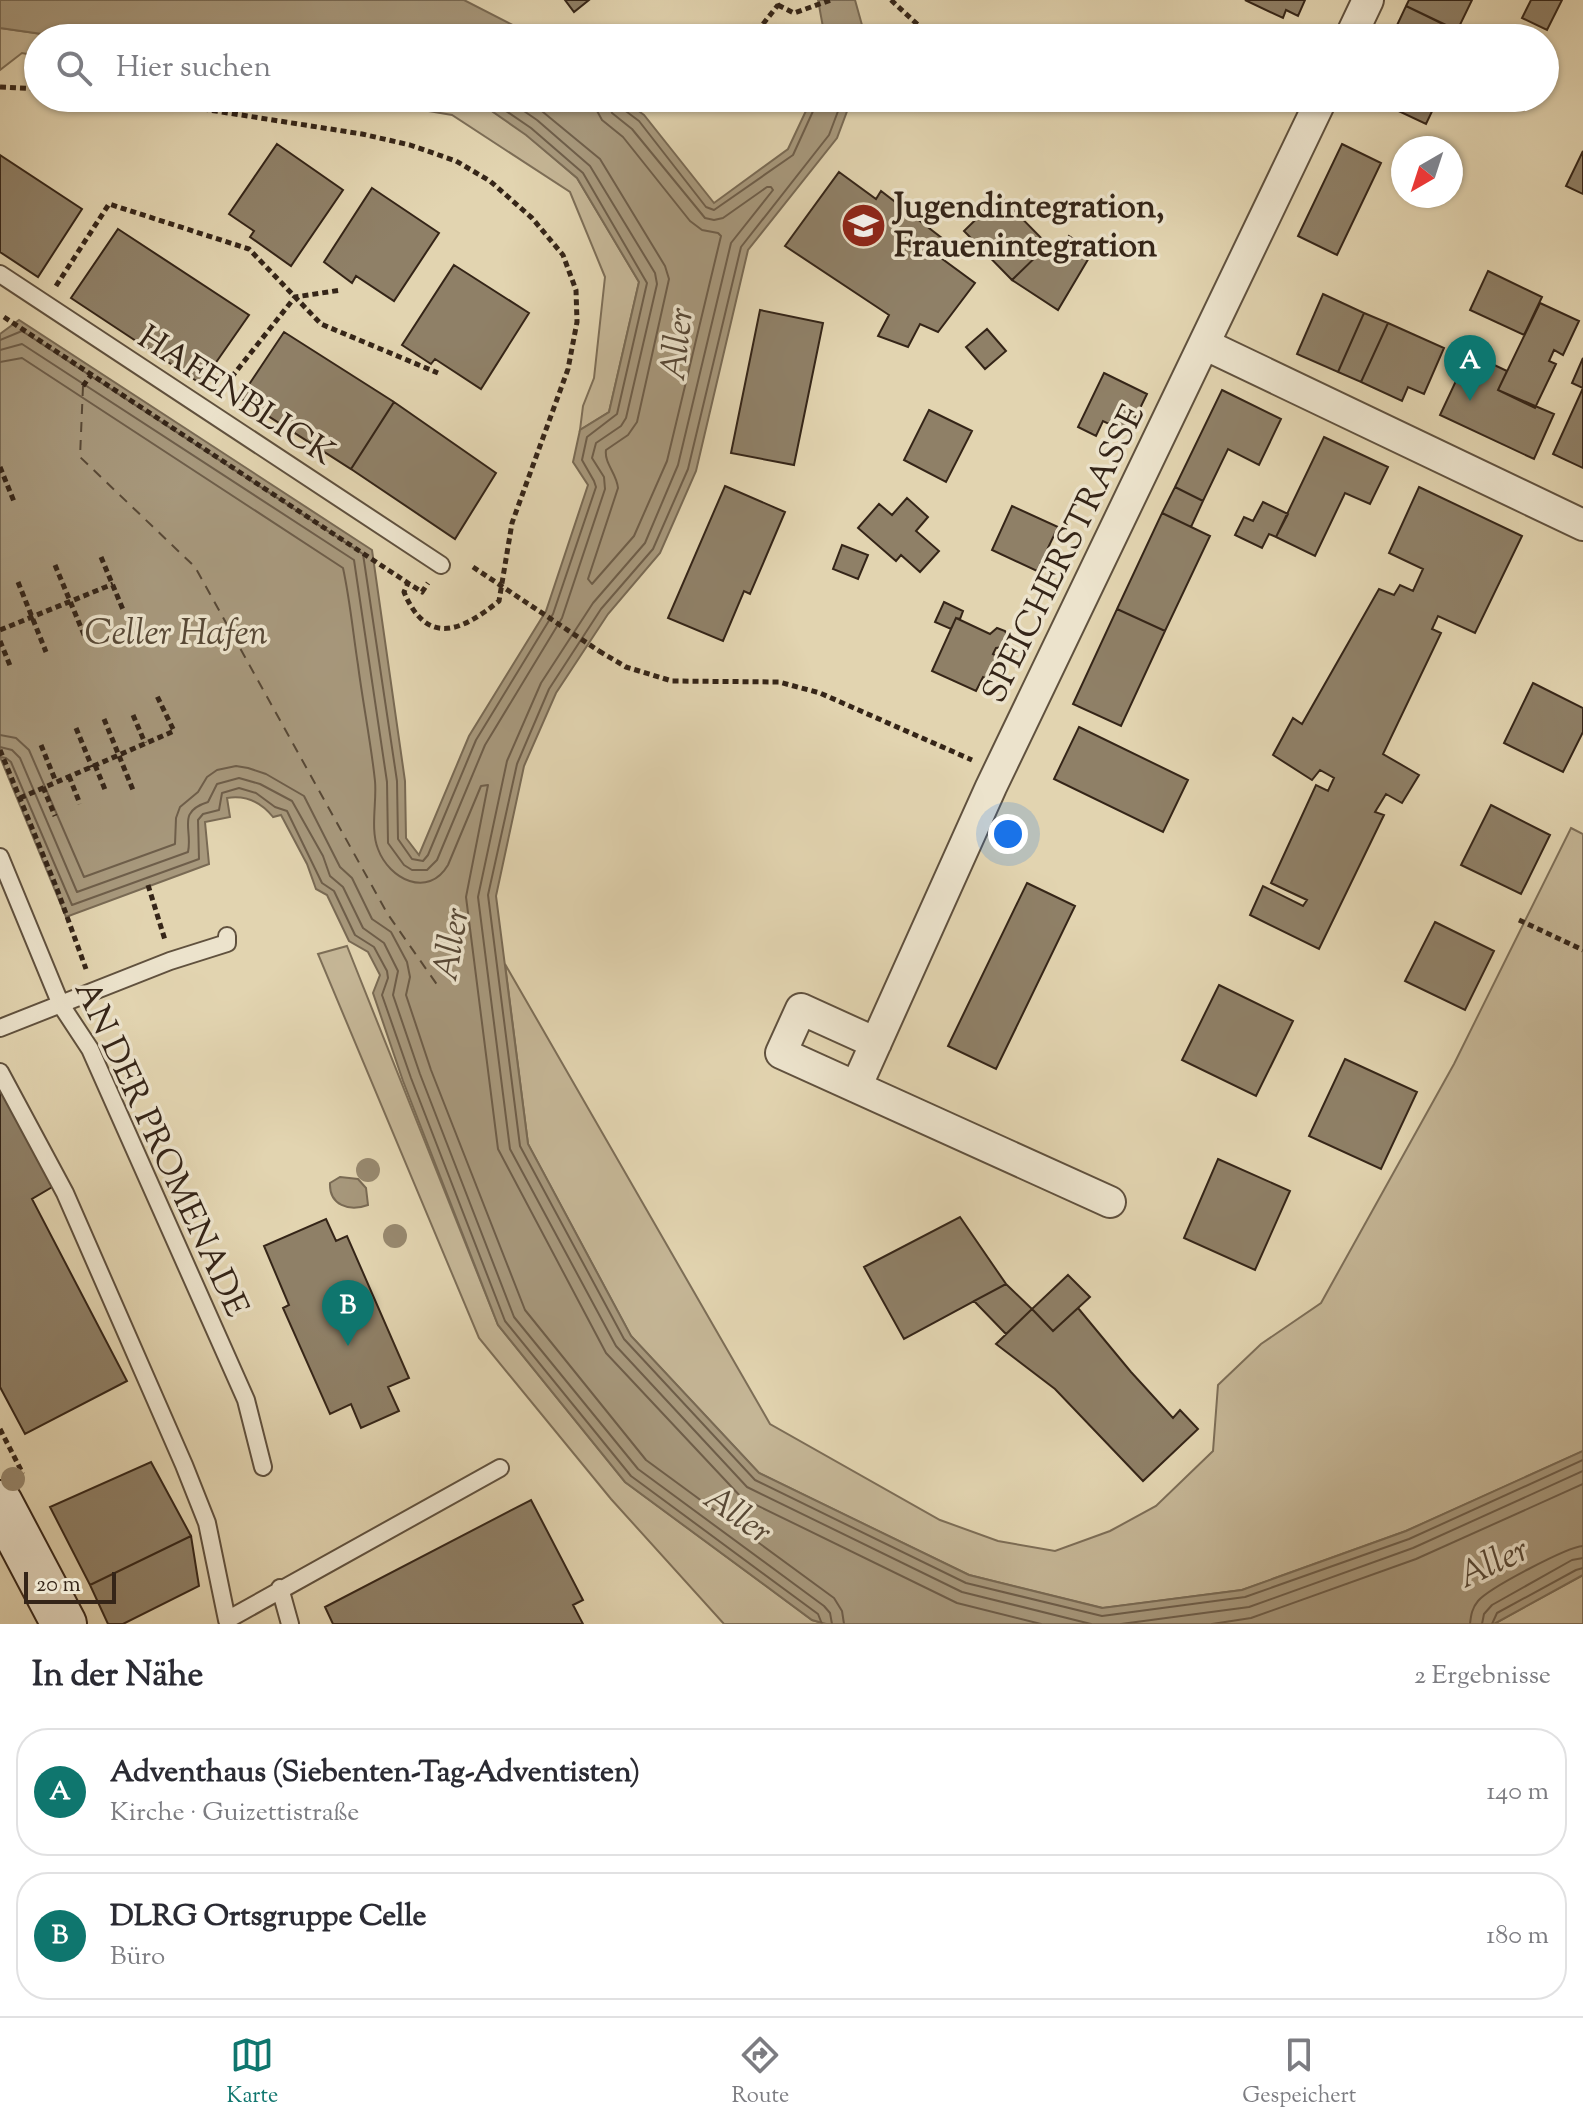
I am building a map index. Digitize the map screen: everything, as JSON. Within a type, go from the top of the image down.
[{"type":"street","points":[[1357,24],[1368,0]]},
{"type":"street","name":"SPEICHERSTRASSE","points":[[856,1087],[999,772],[1315,112]]},
{"type":"street","points":[[1204,344],[1583,525]]},
{"type":"street","points":[[876,1043],[801,1009],[781,1053],[1110,1202]]},
{"type":"street","points":[[0,1503],[64,1624]]},
{"type":"lane","name":"HAFENBLICK","points":[[0,274],[441,565]]},
{"type":"lane","name":"AN DER PROMENADE","points":[[0,857],[61,1005],[90,1049],[246,1400],[263,1467]]},
{"type":"lane","points":[[0,1028],[170,961],[227,943],[227,936]]},
{"type":"lane","points":[[0,1072],[65,1193],[184,1465],[207,1523],[227,1620],[500,1468]]},
{"type":"lane","points":[[280,1588],[290,1624]]},
{"type":"path","points":[[763,24],[777,3],[794,13],[831,0]]},
{"type":"path","points":[[891,0],[917,24]]},
{"type":"path","points":[[0,87],[24,88]]},
{"type":"path","points":[[222,112],[362,134],[410,145],[456,161],[490,181],[532,218],[563,255],[576,290],[575,334],[568,369],[512,523],[499,601],[477,619],[449,630],[428,626],[412,611],[404,592],[408,583]]},
{"type":"path","points":[[45,304],[109,204],[249,249],[321,324],[438,373]]},
{"type":"path","points":[[206,410],[295,297],[341,290]]},
{"type":"path","points":[[4,317],[422,592],[441,565]]},
{"type":"path","points":[[83,386],[91,375]]},
{"type":"path","points":[[0,467],[15,504]]},
{"type":"path","points":[[101,557],[124,612]]},
{"type":"path","points":[[55,565],[85,637]]},
{"type":"path","points":[[473,567],[626,667],[672,681],[779,682],[820,693],[999,772]]},
{"type":"path","points":[[18,582],[46,652]]},
{"type":"path","points":[[0,630],[113,584]]},
{"type":"path","points":[[0,641],[11,668]]},
{"type":"path","points":[[20,798],[174,731],[157,696]]},
{"type":"path","points":[[133,715],[145,743]]},
{"type":"path","points":[[104,719],[133,790]]},
{"type":"path","points":[[76,728],[106,792]]},
{"type":"path","points":[[41,745],[56,782]]},
{"type":"path","points":[[0,750],[82,956]]},
{"type":"path","points":[[69,776],[80,804]]},
{"type":"path","points":[[43,787],[55,816]]},
{"type":"path","points":[[148,885],[161,925]]},
{"type":"path","points":[[1519,920],[1583,950]]},
{"type":"shaded area","points":[[0,28],[24,31],[24,53],[0,70]]},
{"type":"shaded area","points":[[434,112],[494,112],[526,134],[577,178],[639,282],[609,412],[580,430],[583,406],[594,378],[605,277],[570,192],[452,115]]},
{"type":"shaded area","points":[[1571,828],[1583,834],[1583,1451],[1406,1531],[1242,1590],[1103,1608],[969,1575],[759,1473],[631,1336],[528,1144],[505,964],[770,1424],[940,1520],[998,1541],[1055,1551],[1110,1531],[1156,1506],[1213,1451],[1218,1385],[1261,1344],[1321,1303],[1454,1064]]},
{"type":"shaded area","points":[[347,946],[498,1325],[625,1482],[812,1620],[826,1624],[724,1624],[611,1499],[479,1338],[318,954]]},
{"type":"shaded area","points":[[1583,1575],[1583,1624],[1494,1624]]},
{"type":"water","points":[[0,0],[464,0],[511,24],[24,24],[24,31],[0,28]]},
{"type":"water","points":[[818,0],[855,0],[862,24],[822,24]]},
{"type":"water","points":[[493,112],[640,112],[714,203],[788,149],[805,112],[847,112],[837,138],[748,250],[696,471],[660,553],[608,614],[556,693],[524,766],[496,896],[528,1144],[631,1336],[759,1473],[969,1575],[1102,1608],[1242,1590],[1406,1531],[1583,1451],[1583,1575],[1494,1624],[826,1624],[812,1620],[625,1482],[498,1325],[403,1081],[373,993],[380,975],[368,952],[349,941],[327,895],[316,889],[307,864],[281,815],[273,817],[263,807],[247,799],[227,798],[230,817],[205,822],[209,864],[66,917],[0,757],[0,334],[19,320],[372,550],[405,781],[406,838],[419,855],[469,736],[546,611],[588,485],[573,462],[580,430],[609,412],[639,282],[577,178]]},
{"type":"water","points":[[340,1177],[358,1179],[366,1188],[368,1205],[347,1207],[333,1197],[330,1183]]},
{"type":"building","points":[[565,0],[589,0],[574,12]]},
{"type":"building","points":[[1245,0],[1305,0],[1298,16],[1286,10],[1283,18]]},
{"type":"building","points":[[1409,0],[1472,0],[1460,24],[1443,24],[1406,6]]},
{"type":"building","points":[[1531,0],[1562,0],[1550,24],[1534,24],[1522,18]]},
{"type":"building","points":[[1406,6],[1444,24],[1398,24]]},
{"type":"building","points":[[1401,112],[1432,112],[1426,124]]},
{"type":"building","points":[[277,144],[343,190],[291,266],[250,237],[254,231],[229,214]]},
{"type":"building","points":[[1342,144],[1381,163],[1337,255],[1298,236]]},
{"type":"building","points":[[1583,151],[1583,194],[1566,186]]},
{"type":"building","points":[[0,155],[82,209],[38,277],[0,252]]},
{"type":"building","points":[[839,172],[876,199],[881,191],[947,242],[937,255],[975,283],[938,332],[920,324],[908,347],[878,336],[889,315],[785,246]]},
{"type":"building","points":[[372,188],[439,233],[394,301],[356,276],[352,283],[324,262]]},
{"type":"building","points":[[1000,196],[1048,245],[1012,280],[964,231]]},
{"type":"building","points":[[118,229],[249,315],[201,384],[71,298]]},
{"type":"building","points":[[1069,236],[1093,251],[1058,310],[1012,280],[1048,245],[1060,251]]},
{"type":"building","points":[[454,265],[529,313],[481,389],[435,359],[431,364],[402,345]]},
{"type":"building","points":[[1488,271],[1542,297],[1524,335],[1470,310]]},
{"type":"building","points":[[1323,294],[1364,313],[1338,372],[1297,354]]},
{"type":"building","points":[[1540,303],[1579,321],[1563,355],[1554,350],[1549,361],[1556,364],[1535,408],[1498,390]]},
{"type":"building","points":[[760,310],[823,323],[794,465],[731,453]]},
{"type":"building","points":[[1364,313],[1388,323],[1361,382],[1338,372]]},
{"type":"building","points":[[1388,323],[1444,348],[1424,394],[1408,387],[1402,401],[1361,382]]},
{"type":"building","points":[[987,329],[1006,351],[985,369],[966,347]]},
{"type":"building","points":[[284,332],[394,402],[351,469],[240,398]]},
{"type":"building","points":[[1469,353],[1507,371],[1498,390],[1554,414],[1534,459],[1440,415]]},
{"type":"building","points":[[1583,358],[1583,388],[1572,383]]},
{"type":"building","points":[[1104,373],[1147,394],[1128,433],[1103,421],[1096,436],[1078,427]]},
{"type":"building","points":[[1583,388],[1583,468],[1553,454]]},
{"type":"building","points":[[1222,390],[1281,419],[1259,465],[1228,449],[1203,501],[1175,487]]},
{"type":"building","points":[[394,402],[496,473],[455,539],[351,469]]},
{"type":"building","points":[[929,410],[972,431],[946,482],[904,460]]},
{"type":"building","points":[[1324,437],[1388,467],[1370,504],[1345,493],[1315,556],[1276,537]]},
{"type":"building","points":[[725,486],[785,512],[750,594],[744,591],[723,641],[668,618]]},
{"type":"building","points":[[1175,487],[1203,501],[1191,527],[1162,513]]},
{"type":"building","points":[[1419,487],[1522,536],[1475,633],[1438,616],[1432,629],[1441,633],[1383,754],[1419,775],[1402,803],[1386,794],[1375,812],[1384,815],[1319,949],[1250,915],[1263,886],[1303,906],[1307,900],[1271,883],[1316,785],[1328,791],[1334,778],[1320,770],[1312,780],[1273,755],[1293,718],[1302,724],[1379,589],[1394,595],[1400,585],[1413,591],[1423,569],[1389,553]]},
{"type":"building","points":[[907,498],[928,517],[916,531],[939,551],[920,572],[901,555],[896,561],[858,528],[879,504],[892,515]]},
{"type":"building","points":[[1263,502],[1288,514],[1276,537],[1269,534],[1262,548],[1235,535],[1244,517],[1253,521]]},
{"type":"building","points":[[1012,506],[1058,527],[1037,571],[992,550]]},
{"type":"building","points":[[1162,513],[1210,536],[1165,631],[1117,609]]},
{"type":"building","points":[[842,545],[868,555],[858,579],[833,569]]},
{"type":"building","points":[[944,602],[963,611],[951,629],[935,622]]},
{"type":"building","points":[[1117,609],[1165,631],[1121,726],[1073,704]]},
{"type":"building","points":[[956,618],[990,634],[997,628],[1005,631],[1009,639],[1004,647],[996,648],[993,654],[999,657],[989,680],[983,677],[976,691],[932,671]]},
{"type":"building","points":[[1533,683],[1583,708],[1583,732],[1563,772],[1504,743]]},
{"type":"building","points":[[1079,727],[1188,780],[1163,832],[1054,779]]},
{"type":"building","points":[[1491,805],[1550,835],[1521,894],[1461,865]]},
{"type":"building","points":[[1027,883],[1075,906],[996,1069],[948,1046]]},
{"type":"building","points":[[1435,922],[1494,951],[1465,1010],[1405,981]]},
{"type":"building","points":[[1219,985],[1293,1021],[1256,1096],[1182,1060]]},
{"type":"building","points":[[1345,1059],[1417,1092],[1381,1169],[1309,1136]]},
{"type":"building","points":[[0,1085],[54,1186],[32,1199],[127,1381],[25,1434],[0,1387]]},
{"type":"building","points":[[1218,1159],[1290,1191],[1255,1270],[1184,1238]]},
{"type":"building","points":[[960,1217],[1006,1284],[904,1339],[864,1267]]},
{"type":"building","points":[[326,1219],[336,1241],[347,1236],[409,1378],[388,1387],[399,1411],[361,1428],[351,1404],[330,1414],[283,1308],[289,1305],[264,1246]]},
{"type":"building","points":[[1068,1275],[1090,1297],[1053,1331],[1032,1309]]},
{"type":"building","points":[[1006,1284],[1032,1309],[1006,1334],[974,1301]]},
{"type":"building","points":[[1078,1308],[1173,1418],[1180,1410],[1198,1429],[1143,1481],[1055,1389],[996,1344],[1032,1309],[1053,1331]]},
{"type":"building","points":[[151,1462],[191,1536],[90,1585],[50,1507]]},
{"type":"building","points":[[531,1500],[583,1600],[573,1605],[583,1624],[333,1624],[325,1607]]},
{"type":"building","points":[[191,1536],[199,1586],[123,1624],[108,1624],[90,1585]]},
{"type":"ferry route","points":[[83,386],[80,457],[195,567],[387,913],[438,986]]},
{"type":"place","name":"Jugendintegration, Frauenintegration","points":[[863,225]]},
{"type":"place","name":"Adventhaus (Siebenten-Tag-Adventisten)","points":[[1470,401]]},
{"type":"place","name":"DLRG Ortsgruppe Celle","points":[[348,1346]]},
{"type":"water label","name":"Aller","points":[[675,344]]},
{"type":"water label","name":"Celler Hafen","points":[[176,631]]},
{"type":"water label","name":"Aller","points":[[449,944]]},
{"type":"water label","name":"Aller","points":[[739,1513]]},
{"type":"water label","name":"Aller","points":[[1492,1561]]}]
